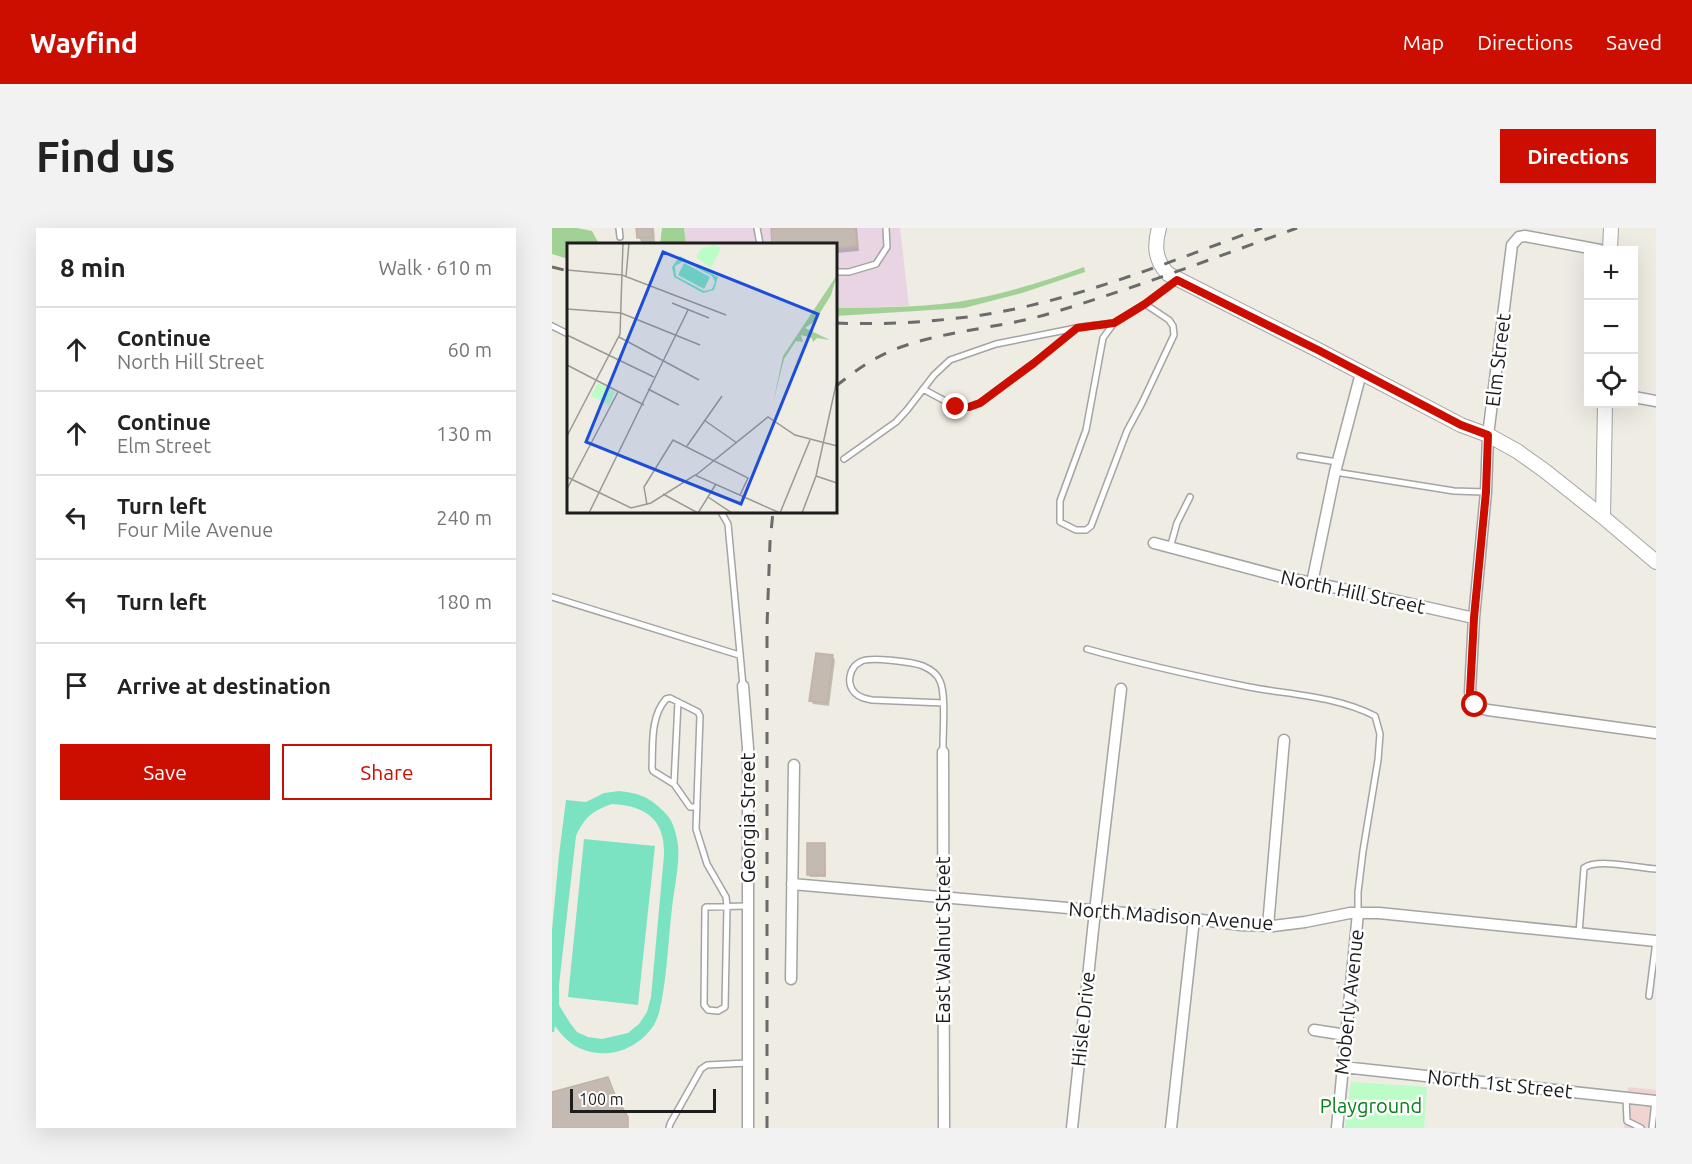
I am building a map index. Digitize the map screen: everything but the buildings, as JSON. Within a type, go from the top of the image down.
[{"type":"street","points":[[1159,228],[1156,238],[1156,255],[1168,274],[1461,425],[1488,435],[1517,451],[1603,517],[1656,562]]},
{"type":"street","points":[[1610,246],[1611,228]]},
{"type":"street","name":"Elm Street","points":[[1474,618],[1486,492],[1488,435],[1512,245],[1519,237],[1525,236],[1584,247]]},
{"type":"street","points":[[1312,583],[1360,373]]},
{"type":"street","points":[[1638,398],[1656,401]]},
{"type":"street","points":[[1603,517],[1605,408]]},
{"type":"street","name":"North Hill Street","points":[[1154,543],[1233,565],[1474,618]]},
{"type":"street","points":[[1474,618],[1470,693],[1475,705],[1480,709],[1656,733]]},
{"type":"street","name":"Georgia Street","points":[[743,686],[748,748],[748,1128]]},
{"type":"street","name":"Hisle Drive","points":[[1072,1128],[1121,689]]},
{"type":"street","points":[[1268,926],[1284,740]]},
{"type":"street","name":"East Walnut Street","points":[[943,752],[944,1128]]},
{"type":"street","points":[[791,979],[794,765]]},
{"type":"street","name":"North Madison Avenue","points":[[792,884],[1241,925],[1289,924],[1358,913],[1393,914],[1656,941]]},
{"type":"street","name":"Moberly Avenue","points":[[1337,1128],[1358,913]]},
{"type":"street","points":[[1171,1128],[1194,919]]},
{"type":"street","points":[[1314,1030],[1346,1035]]},
{"type":"street","name":"North 1st Street","points":[[1343,1067],[1655,1101]]},
{"type":"lane","points":[[619,228],[620,237]]},
{"type":"lane","points":[[757,228],[760,243]]},
{"type":"lane","points":[[837,272],[849,272],[876,264],[887,247],[886,228]]},
{"type":"lane","points":[[1145,304],[1169,320],[1173,326],[1174,335],[1127,431],[1091,526],[1086,530],[1076,530],[1060,522],[1060,501],[1086,430],[1103,338],[1114,323],[1177,280]]},
{"type":"lane","points":[[844,459],[896,422],[934,375],[950,360],[996,344],[1114,323]]},
{"type":"lane","points":[[552,326],[567,334]]},
{"type":"lane","points":[[923,389],[956,407],[969,407],[980,403],[1077,328]]},
{"type":"lane","points":[[1300,456],[1337,467],[1454,491],[1486,492]]},
{"type":"lane","points":[[1170,548],[1190,497]]},
{"type":"lane","name":"Georgia Street","points":[[722,513],[728,524],[743,686]]},
{"type":"lane","points":[[552,597],[739,655]]},
{"type":"lane","points":[[1087,649],[1250,687],[1327,699],[1358,707],[1375,716],[1380,734],[1378,760],[1362,861],[1358,913]]},
{"type":"lane","points":[[943,703],[862,698],[851,688],[850,672],[858,662],[874,658],[921,665],[930,669],[939,678],[942,687],[943,703],[943,752]]},
{"type":"lane","points":[[697,807],[690,807],[674,784],[653,771],[652,768],[655,717],[666,699],[670,698],[698,712],[700,716],[697,807],[696,829],[710,871],[726,897],[726,906],[725,1007],[718,1011],[708,1010],[704,1005],[705,908],[726,906],[747,906]]},
{"type":"lane","points":[[674,784],[678,702]]},
{"type":"lane","points":[[1579,934],[1584,868],[1587,865],[1599,863],[1656,869]]},
{"type":"lane","points":[[1649,996],[1656,941]]},
{"type":"lane","points":[[669,1128],[701,1069],[707,1065],[747,1063]]},
{"type":"lane","points":[[1626,1097],[1627,1121],[1641,1128]]},
{"type":"lane","points":[[1652,1128],[1655,1101]]},
{"type":"shaded area","points":[[684,228],[900,228],[909,306],[837,307],[837,243],[686,243]]},
{"type":"shaded area","points":[[1628,1087],[1656,1090],[1656,1128],[1624,1128]]},
{"type":"green space","points":[[552,228],[577,228],[592,231],[598,243],[567,243],[567,259],[552,254]]},
{"type":"green space","points":[[662,228],[684,228],[686,243],[660,243]]},
{"type":"green space","points":[[1084,267],[1085,272],[1022,293],[964,308],[837,316],[837,307],[924,306],[974,299],[1029,285]]},
{"type":"green space","points":[[619,791],[634,793],[658,806],[673,824],[678,852],[666,974],[659,1013],[652,1027],[641,1040],[621,1051],[606,1053],[580,1048],[564,1037],[555,1026],[552,1032],[552,930],[566,800],[586,802],[604,793]],"holes":[[[612,804],[624,805],[651,817],[661,832],[663,843],[664,855],[651,997],[647,1012],[639,1024],[628,1033],[602,1039],[588,1037],[577,1032],[559,1005],[559,985],[576,836],[586,819],[594,812]]]},
{"type":"green space","points":[[584,839],[655,846],[638,1005],[568,997]]},
{"type":"green space","name":"Playground","points":[[1351,1082],[1427,1087],[1424,1128],[1345,1128]]},
{"type":"railway","points":[[837,323],[927,321],[982,315],[1018,308],[1089,290],[1262,228]]},
{"type":"railway","points":[[837,385],[859,369],[892,350],[919,341],[1048,314],[1142,284],[1297,228]]},
{"type":"railway","points":[[552,267],[567,271]]},
{"type":"railway","points":[[767,1128],[767,626],[773,513]]},
{"type":"route","points":[[956,407],[969,407],[980,403],[1077,328],[1114,323],[1177,280],[1461,425],[1488,435],[1486,492],[1474,618],[1470,693],[1475,705]]}]
